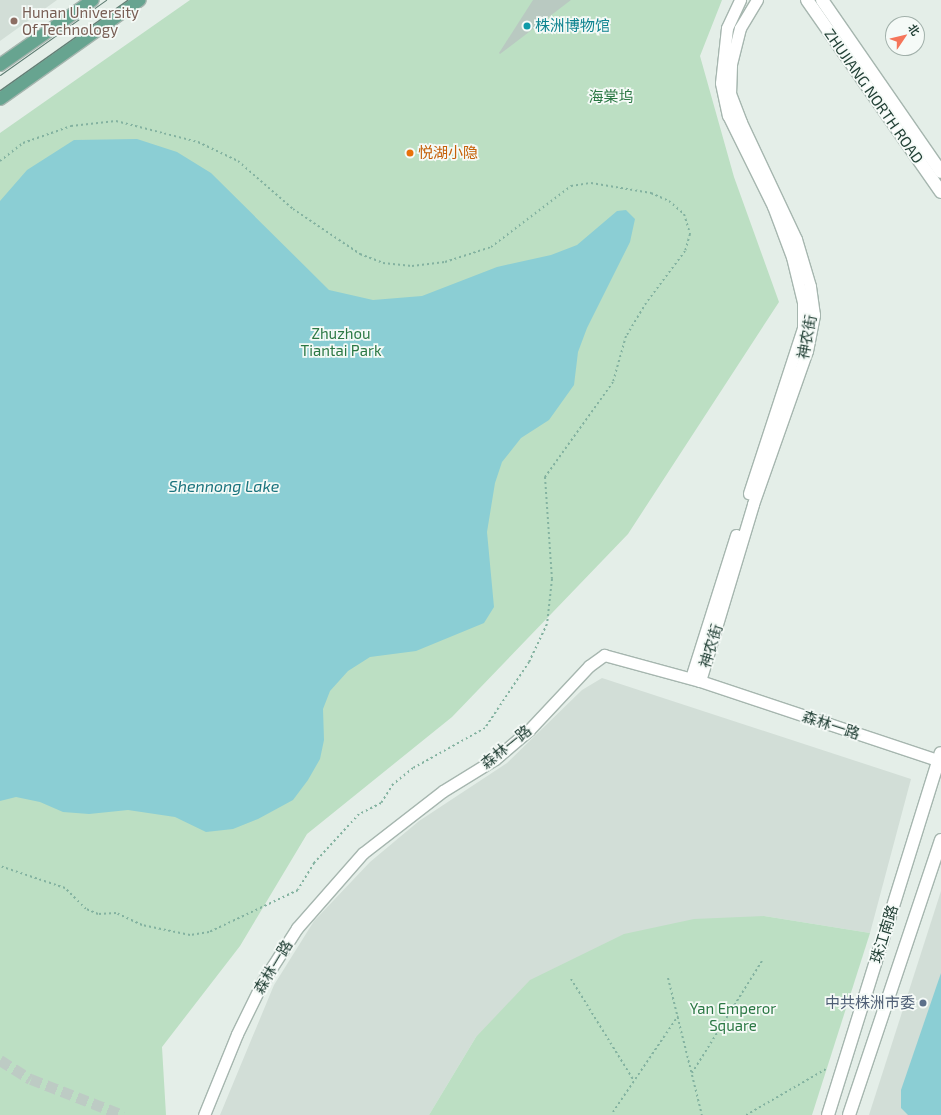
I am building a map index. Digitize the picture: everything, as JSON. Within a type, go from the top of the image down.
[{"type":"main road","points":[[0,65],[93,0]]},
{"type":"main road","points":[[0,99],[140,0]]},
{"type":"main road","name":"ZHUJIANG NORTH ROAD","points":[[807,0],[941,192]]},
{"type":"main road","name":"ZHUJIANG NORTH ROAD","points":[[822,0],[941,172]]},
{"type":"main road","name":"珠江南路","points":[[828,1115],[940,758]]},
{"type":"main road","name":"珠江南路","points":[[849,1115],[941,840]]},
{"type":"street","name":"神农街","points":[[696,680],[804,328],[803,302],[792,257],[773,206],[728,116],[720,83],[727,28],[740,0]]},
{"type":"street","name":"神农街","points":[[696,680],[753,504],[807,350],[814,315],[810,286],[796,239],[741,122],[730,94],[731,64],[740,28],[757,0]]},
{"type":"street","name":"森林一路","points":[[204,1115],[237,1034],[263,981],[297,928],[363,853],[443,791],[495,759],[529,730],[589,666],[604,655],[696,680],[940,758]]},
{"type":"path","points":[[0,161],[23,143],[71,126],[116,121],[198,142],[238,161],[293,209],[360,254],[383,263],[412,266],[445,262],[491,247],[571,186],[592,183],[651,193],[670,201],[684,214],[690,234],[685,251],[646,303],[626,336],[613,382],[545,477],[552,579],[547,624],[511,692],[485,728],[413,768],[393,784],[381,803],[359,814],[314,863],[298,890],[209,932],[190,935],[142,925],[116,913],[98,914],[86,909],[65,888],[0,866]]},
{"type":"path","points":[[692,1073],[762,961]]},
{"type":"path","points":[[668,978],[702,1115]]},
{"type":"path","points":[[571,979],[634,1081]]},
{"type":"path","points":[[613,1112],[678,1016]]},
{"type":"path","points":[[746,1115],[826,1069]]},
{"type":"shaded area","name":"Hunan University Of Technology","points":[[0,0],[57,0],[0,41]]},
{"type":"shaded area","points":[[602,678],[911,779],[870,933],[764,916],[476,1037],[429,1115],[220,1115],[274,985],[314,921],[370,862],[419,821],[507,763],[582,690]]},
{"type":"shaded area","name":"中共株洲市委","points":[[941,891],[941,1115],[869,1115]]},
{"type":"green space","name":"Zhuzhou Tiantai Park","points":[[190,0],[722,0],[700,56],[734,177],[779,302],[628,534],[452,717],[307,834],[240,946],[162,1047],[166,1115],[0,1115],[0,133]]},
{"type":"green space","name":"Yan Emperor Square","points":[[764,916],[870,933],[812,1115],[429,1115],[476,1037],[530,980],[624,934],[694,919]]},
{"type":"water","name":"Shennong Lake","points":[[137,139],[177,152],[211,173],[329,290],[373,300],[422,296],[497,267],[551,255],[577,245],[617,211],[626,210],[635,219],[630,242],[587,328],[578,352],[574,385],[549,420],[521,438],[502,462],[495,483],[487,532],[494,607],[484,623],[416,651],[370,657],[348,671],[330,691],[323,709],[324,740],[320,759],[308,780],[293,800],[258,819],[233,829],[206,832],[175,817],[128,810],[89,814],[63,812],[40,802],[16,797],[0,801],[0,201],[27,170],[74,140]]},
{"type":"water","points":[[941,973],[941,1115],[908,1115],[901,1108],[901,1090]]},
{"type":"building","name":"株洲博物馆","points":[[533,0],[571,0],[500,54],[499,53]]},
{"type":"tunnel","points":[[0,1060],[31,1079],[123,1115]]},
{"type":"tram line","points":[[0,75],[106,0]]},
{"type":"tram line","points":[[0,90],[127,0]]},
{"type":"place","name":"Hunan University Of Technology","points":[[14,21]]},
{"type":"place","name":"株洲博物馆","points":[[527,26]]},
{"type":"place","name":"悦湖小隐","points":[[410,153]]},
{"type":"place","name":"中共株洲市委","points":[[923,1003]]},
{"type":"park label","name":"海棠坞","points":[[611,97]]}]
